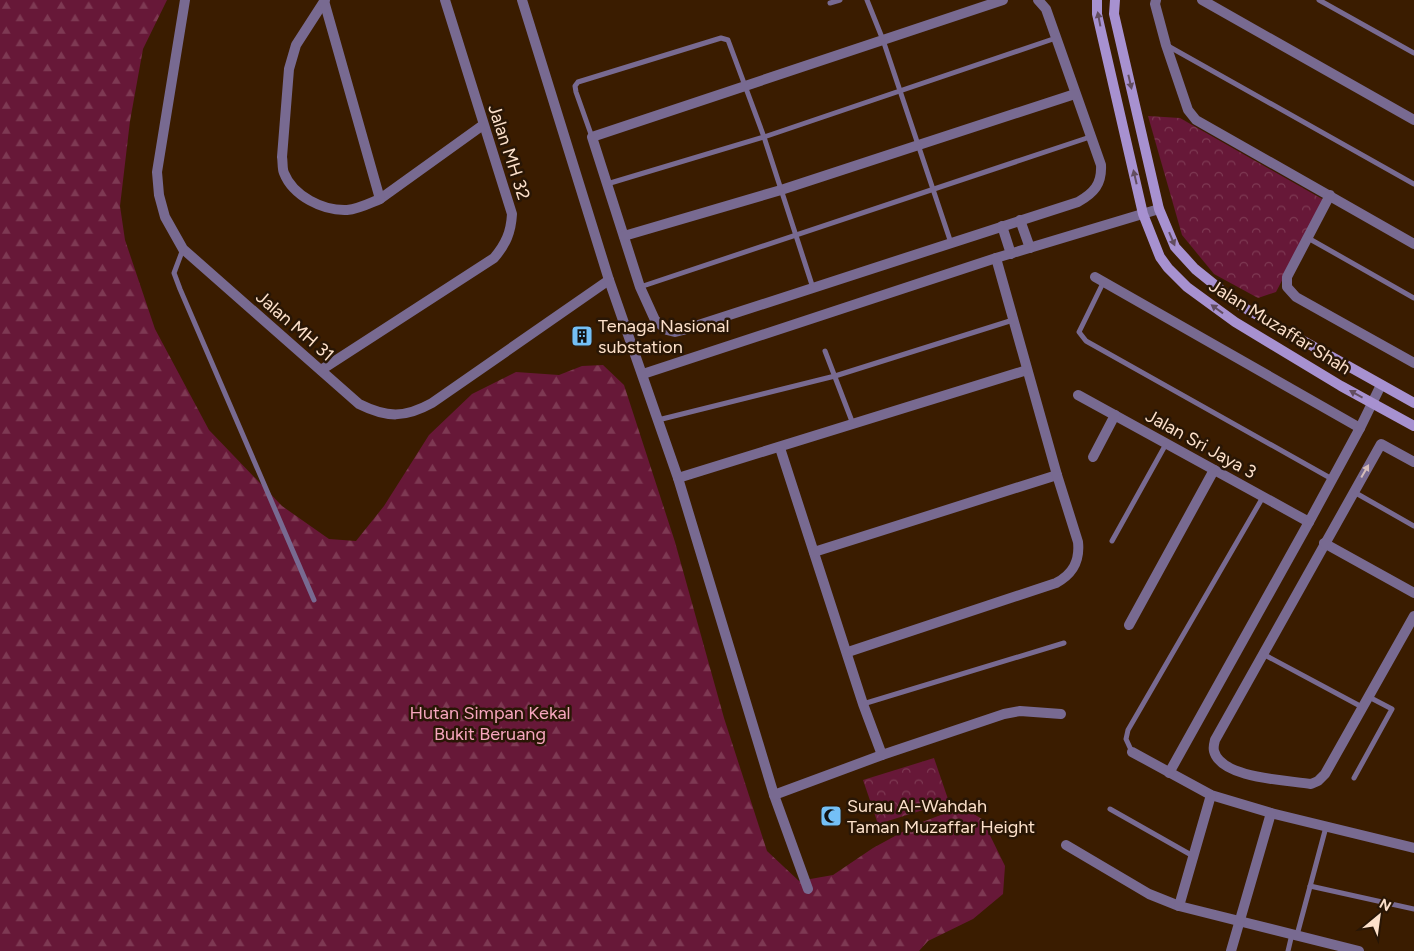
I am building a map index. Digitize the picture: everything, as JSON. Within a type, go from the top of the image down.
[{"type":"main road","name":"Jalan Muzaffar Shah","points":[[1097,0],[1097,14],[1143,214],[1160,257],[1187,287],[1235,322],[1414,426]]},
{"type":"main road","name":"Jalan Muzaffar Shah","points":[[1115,0],[1114,14],[1159,209],[1176,247],[1195,268],[1242,306],[1414,403]]},
{"type":"street","name":"Jalan MH 31","points":[[185,0],[158,172],[159,196],[165,217],[183,249],[359,404],[373,411],[388,414],[403,415],[417,412],[432,404],[609,280]]},
{"type":"street","name":"Jalan MH 32","points":[[321,370],[494,258],[504,246],[511,230],[512,214],[445,0]]},
{"type":"street","points":[[522,0],[609,280],[678,478],[774,795],[808,889]]},
{"type":"street","points":[[1003,0],[592,137],[640,287],[655,320],[667,330],[676,332],[683,330],[1078,202],[1095,191],[1101,175],[1101,165],[1046,9],[1038,0]]},
{"type":"street","points":[[1156,0],[1155,4],[1166,45],[1188,110],[1196,120],[1414,244]]},
{"type":"street","points":[[1202,0],[1414,120]]},
{"type":"street","points":[[324,1],[296,45],[289,69],[282,158],[283,172],[293,187],[310,201],[328,209],[348,210],[380,199],[483,125]]},
{"type":"street","points":[[324,1],[380,199]]},
{"type":"street","points":[[624,236],[781,190],[1075,94]]},
{"type":"street","points":[[1330,196],[1287,277],[1287,287],[1296,297],[1414,364]]},
{"type":"street","points":[[643,374],[996,258],[1159,209]]},
{"type":"street","points":[[1020,220],[1030,248]]},
{"type":"street","points":[[1002,226],[1011,254]]},
{"type":"street","points":[[848,652],[1056,583],[1066,578],[1073,571],[1079,552],[1078,542],[1057,475],[996,258]]},
{"type":"street","points":[[1100,279],[1360,428]]},
{"type":"street","points":[[678,478],[1028,370]]},
{"type":"street","points":[[1169,773],[1332,480],[1381,384]]},
{"type":"street","name":"Jalan Sri Jaya 3","points":[[1078,394],[1309,522]]},
{"type":"street","points":[[1093,457],[1115,415]]},
{"type":"street","points":[[1414,462],[1381,444],[1214,740],[1213,749],[1216,757],[1242,774],[1311,784],[1318,780],[1325,774],[1414,616]]},
{"type":"street","points":[[780,448],[848,652],[863,704],[882,755]]},
{"type":"street","points":[[1129,625],[1214,470]]},
{"type":"street","points":[[814,552],[1057,475]]},
{"type":"street","points":[[1324,543],[1414,593]]},
{"type":"street","points":[[774,795],[882,755],[1004,714],[1020,711],[1061,714]]},
{"type":"street","points":[[1132,752],[1211,795],[1270,813],[1414,848]]},
{"type":"street","points":[[1179,906],[1211,795]]},
{"type":"street","points":[[1231,951],[1270,813]]},
{"type":"street","points":[[1066,845],[1149,894],[1179,906],[1359,951]]},
{"type":"lane","points":[[830,3],[840,0]]},
{"type":"lane","points":[[867,0],[883,40],[951,243]]},
{"type":"lane","points":[[1318,0],[1414,53]]},
{"type":"lane","points":[[592,137],[576,92],[575,86],[578,82],[721,38],[728,40],[746,85],[813,288]]},
{"type":"lane","points":[[608,184],[764,138],[1057,38]]},
{"type":"lane","points":[[1166,45],[1414,184]]},
{"type":"lane","points":[[640,287],[1090,137]]},
{"type":"lane","points":[[1308,238],[1414,298]]},
{"type":"lane","points":[[183,249],[174,274],[314,600]]},
{"type":"lane","points":[[1100,279],[1079,332],[1086,341],[1332,480]]},
{"type":"lane","points":[[658,420],[835,376],[1013,320]]},
{"type":"lane","points":[[826,351],[854,425]]},
{"type":"lane","points":[[1112,540],[1166,443]]},
{"type":"lane","points":[[1353,492],[1414,526]]},
{"type":"lane","points":[[1132,752],[1126,739],[1128,730],[1263,497]]},
{"type":"lane","points":[[863,704],[1064,643]]},
{"type":"lane","points":[[1263,654],[1362,707]]},
{"type":"lane","points":[[1354,778],[1392,709],[1368,696]]},
{"type":"lane","points":[[1110,808],[1193,856]]},
{"type":"lane","points":[[1288,951],[1295,935],[1310,886],[1326,826]]},
{"type":"lane","points":[[1310,886],[1414,908]]},
{"type":"green space","name":"Hutan Simpan Kekal Bukit Beruang","points":[[0,0],[167,0],[143,49],[130,121],[120,206],[125,240],[155,329],[209,430],[282,506],[329,539],[356,541],[384,506],[429,435],[472,394],[516,372],[559,375],[582,366],[603,365],[624,385],[675,542],[724,718],[767,851],[799,881],[833,875],[873,848],[917,824],[962,807],[982,819],[1005,866],[1003,894],[973,919],[928,941],[919,951],[0,951]]},
{"type":"green space","points":[[1148,116],[1180,118],[1324,200],[1276,292],[1258,298],[1214,274],[1182,235]]},
{"type":"green space","points":[[934,758],[949,802],[878,824],[863,780]]},
{"type":"place","name":"Tenaga Nasional substation","points":[[582,336]]},
{"type":"place","name":"Surau Al-Wahdah Taman Muzaffar Height","points":[[831,816]]}]
